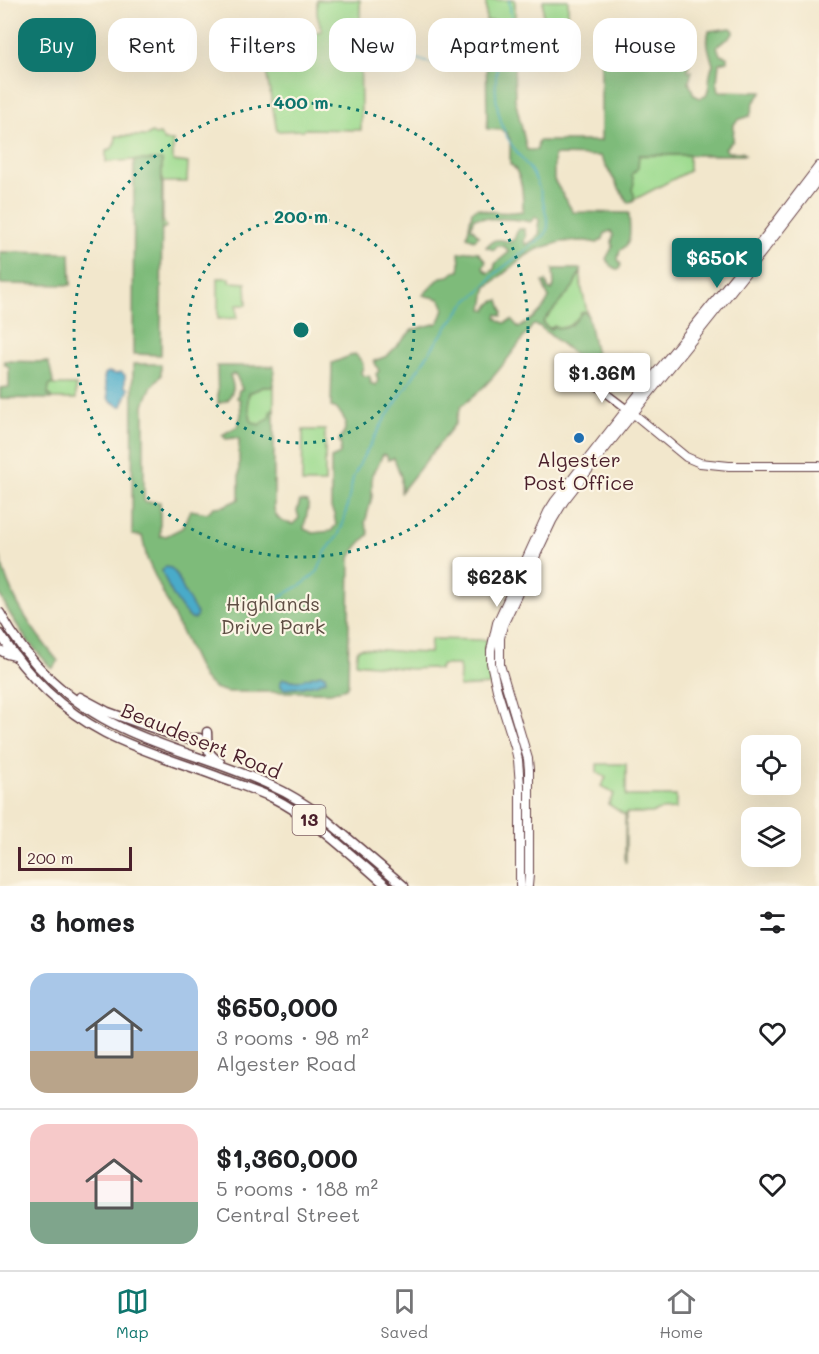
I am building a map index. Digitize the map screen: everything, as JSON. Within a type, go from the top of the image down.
[{"type":"highway","name":"Beaudesert Road","points":[[0,613],[3,632],[15,656],[46,691],[82,719],[118,739],[250,788],[283,803],[316,826],[387,886]]},
{"type":"highway","name":"Beaudesert Road","points":[[3,632],[56,684],[90,710],[122,729],[271,785],[309,807],[404,886]]},
{"type":"highway","points":[[0,650],[15,656]]},
{"type":"highway","points":[[56,684],[108,712],[181,738],[190,739],[203,735],[209,753],[226,768]]},
{"type":"main road","points":[[520,886],[519,771],[515,747],[491,663],[493,636],[497,623],[548,512],[630,411],[819,166]]},
{"type":"main road","points":[[528,886],[528,759],[500,665],[499,651],[503,625],[556,513],[630,411],[736,287],[819,178]]},
{"type":"main road","points":[[630,411],[686,457],[700,463],[729,466],[819,466]]},
{"type":"street","points":[[590,381],[630,411]]},
{"type":"green space","points":[[317,0],[360,0],[360,18],[329,18],[329,72],[361,72],[361,130],[277,131],[266,72],[317,72],[317,32],[322,31],[317,15]]},
{"type":"green space","points":[[486,0],[515,0],[515,18],[486,18]]},
{"type":"green space","points":[[543,0],[568,0],[568,18],[543,18]]},
{"type":"green space","name":"Highlands Drive Park","points":[[731,28],[734,31],[729,38],[717,46],[720,55],[727,57],[727,61],[719,63],[717,82],[719,91],[762,92],[754,102],[750,116],[734,124],[733,141],[725,149],[728,152],[742,152],[745,155],[639,155],[638,168],[632,174],[634,200],[628,203],[600,156],[554,155],[554,180],[573,212],[629,213],[629,240],[620,250],[619,269],[611,266],[606,259],[613,246],[611,231],[605,233],[603,239],[597,243],[561,242],[538,249],[487,287],[483,309],[487,310],[492,303],[499,300],[503,312],[502,316],[497,314],[496,317],[504,323],[512,320],[519,328],[536,315],[549,298],[543,282],[546,281],[549,290],[552,290],[554,286],[553,269],[581,269],[573,287],[543,322],[549,329],[554,326],[566,328],[581,313],[585,312],[588,316],[596,355],[593,364],[588,366],[539,326],[533,325],[491,379],[461,406],[456,423],[401,492],[401,477],[394,458],[388,460],[383,454],[372,474],[372,497],[365,523],[369,534],[356,547],[350,558],[348,684],[346,688],[331,692],[227,692],[214,688],[203,678],[147,559],[142,536],[132,535],[133,364],[161,364],[161,376],[150,389],[144,406],[144,502],[160,502],[160,536],[166,536],[182,528],[191,510],[207,513],[214,507],[224,506],[239,499],[239,439],[226,439],[222,435],[238,426],[241,415],[240,400],[237,398],[239,390],[242,389],[236,375],[230,375],[233,390],[228,400],[218,404],[217,366],[273,366],[273,386],[263,387],[249,393],[248,401],[251,421],[259,425],[269,418],[271,410],[274,409],[275,513],[280,520],[293,524],[299,518],[297,511],[300,501],[308,502],[304,529],[313,533],[331,531],[336,525],[331,508],[331,458],[340,454],[339,440],[344,433],[346,422],[338,411],[331,407],[332,363],[355,354],[362,362],[363,376],[369,376],[370,383],[376,385],[378,380],[376,374],[379,371],[374,361],[387,356],[412,330],[438,323],[443,311],[442,301],[423,295],[441,277],[459,271],[459,253],[478,252],[486,261],[483,268],[488,273],[494,270],[495,264],[508,253],[503,246],[497,246],[494,250],[486,247],[491,242],[499,240],[509,242],[514,240],[518,229],[524,229],[526,245],[540,233],[539,219],[536,217],[530,222],[516,219],[474,218],[471,227],[479,236],[474,240],[467,237],[472,211],[478,208],[506,213],[523,211],[520,179],[510,164],[510,140],[507,133],[487,129],[486,72],[514,72],[515,99],[527,150],[537,150],[538,141],[601,141],[601,72],[692,72],[689,82],[694,95],[700,98],[706,96],[713,65],[709,52],[709,31]],"holes":[[[173,570],[185,593],[187,615],[173,595],[162,571]],[[323,674],[323,681],[285,689],[286,679],[298,681]]]},
{"type":"green space","points":[[152,133],[160,134],[164,141],[173,141],[173,161],[188,163],[187,182],[163,182],[163,220],[166,227],[161,230],[162,161],[106,162],[106,151],[114,146],[116,136],[147,136]]},
{"type":"green space","points":[[689,155],[689,171],[628,203],[600,156]]},
{"type":"green space","points":[[134,160],[162,160],[161,355],[133,354]]},
{"type":"green space","points":[[0,252],[70,253],[71,285],[0,284]]},
{"type":"green space","points":[[581,273],[581,285],[588,316],[585,312],[568,326],[548,327],[543,321]]},
{"type":"green space","points":[[218,278],[230,278],[230,282],[246,283],[247,305],[237,305],[237,318],[218,319]]},
{"type":"green space","points":[[4,361],[48,362],[53,382],[49,386],[48,395],[51,397],[49,399],[0,398],[0,388],[9,387],[9,368]]},
{"type":"green space","points":[[53,384],[76,385],[76,399],[49,399],[51,397],[48,395],[49,386]]},
{"type":"green space","points":[[274,384],[274,409],[271,410],[269,418],[259,425],[251,421],[249,393]]},
{"type":"green space","points":[[303,430],[325,430],[325,483],[302,483]]},
{"type":"green space","points":[[0,556],[15,599],[58,661],[52,669],[27,640],[0,595]]},
{"type":"green space","points":[[431,639],[488,640],[488,664],[492,685],[459,687],[459,665],[442,665],[439,670],[356,663],[357,650],[361,648],[430,653]]},
{"type":"green space","points":[[597,764],[626,764],[626,796],[676,796],[676,809],[651,813],[626,813],[626,862],[625,815],[608,804],[614,794],[601,786],[606,778],[597,772]]},
{"type":"water","points":[[108,372],[116,374],[121,372],[125,375],[125,386],[129,389],[122,406],[109,400],[104,379]]},
{"type":"water","points":[[165,567],[171,568],[176,574],[197,614],[195,619],[191,619],[182,608],[167,584],[162,571]]},
{"type":"water","points":[[320,674],[325,675],[326,680],[316,684],[285,689],[280,683],[283,679],[298,681]]},
{"type":"waterway","points":[[509,0],[511,18]]},
{"type":"waterway","points":[[416,59],[428,63]]},
{"type":"waterway","points":[[263,606],[303,584],[318,571],[326,551],[338,536],[344,521],[353,478],[363,457],[385,419],[439,338],[465,303],[479,292],[496,273],[544,236],[546,232],[547,220],[538,185],[531,171],[507,138],[501,122],[496,101],[497,72]]},
{"type":"place","name":"Algester Post Office","points":[[579,438]]}]
